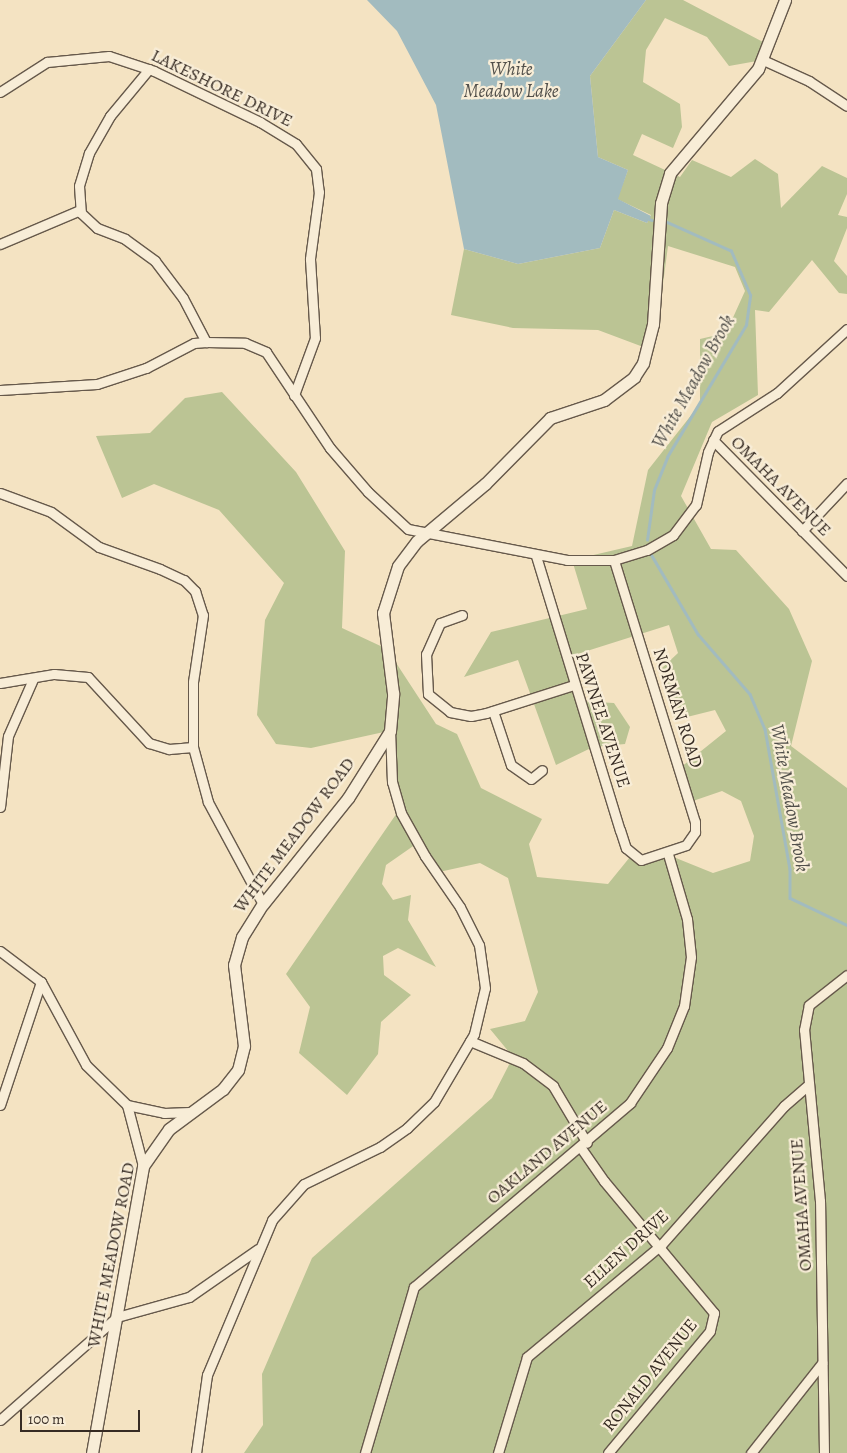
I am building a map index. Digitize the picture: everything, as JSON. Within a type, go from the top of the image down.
[{"type":"street","name":"WHITE MEADOW ROAD","points":[[92,1453],[143,1166],[158,1141],[190,1112],[227,1085],[242,1058],[244,1027],[236,986],[236,951],[263,904],[348,798],[390,731],[393,693],[385,600],[398,566],[427,533],[485,484],[550,418],[604,400],[634,377],[642,363],[653,324],[661,203],[678,161],[763,60],[785,0]]},
{"type":"street","name":"LAKESHORE DRIVE","points":[[0,92],[35,68],[62,59],[109,56],[149,69],[283,134],[308,156],[316,169],[319,192],[310,271],[315,338],[294,395]]},
{"type":"street","points":[[763,60],[809,81],[847,106]]},
{"type":"street","points":[[149,69],[120,101],[89,153],[79,186],[80,210],[97,228],[126,239],[156,261],[183,298],[206,342]]},
{"type":"street","points":[[0,244],[80,210]]},
{"type":"street","points":[[0,390],[97,384],[146,368],[194,343],[245,343],[266,352],[315,429],[374,498],[403,526],[427,533],[536,556],[614,560],[636,554],[662,543],[673,535],[696,505],[713,440],[727,423],[777,393],[847,329]]},
{"type":"street","name":"OMAHA AVENUE","points":[[713,440],[847,576]]},
{"type":"street","points":[[802,531],[847,483]]},
{"type":"street","points":[[0,493],[51,512],[100,547],[160,569],[189,584],[204,616],[193,682],[193,747],[208,802],[263,904]]},
{"type":"street","name":"PAWNEE AVENUE","points":[[536,556],[574,685],[626,848],[641,860],[668,854]]},
{"type":"street","name":"NORMAN ROAD","points":[[614,560],[695,822],[695,832],[686,845],[668,854]]},
{"type":"street","points":[[462,615],[440,623],[432,635],[425,673],[428,694],[450,712],[471,716],[493,711],[574,685]]},
{"type":"street","points":[[0,683],[54,674],[88,676],[149,743],[169,748],[193,747]]},
{"type":"street","points":[[0,807],[8,736],[33,679]]},
{"type":"street","points":[[493,711],[510,765],[531,779],[542,770]]},
{"type":"street","points":[[196,1453],[206,1375],[258,1249],[272,1220],[292,1193],[318,1175],[393,1139],[434,1102],[470,1041],[485,988],[479,945],[460,907],[425,856],[401,813],[392,782],[390,731]]},
{"type":"street","name":"OAKLAND AVENUE","points":[[365,1453],[414,1287],[584,1145],[640,1091],[667,1048],[684,1006],[692,957],[687,919],[668,854]]},
{"type":"street","points":[[0,951],[41,982],[86,1065],[127,1105],[143,1166]]},
{"type":"street","name":"OMAHA AVENUE","points":[[824,1453],[820,1201],[804,1030],[809,1005],[847,975]]},
{"type":"street","points":[[0,1105],[41,982]]},
{"type":"street","points":[[470,1041],[522,1063],[554,1086],[604,1181],[660,1245]]},
{"type":"street","name":"ELLEN DRIVE","points":[[498,1453],[527,1357],[660,1245],[784,1106],[808,1085]]},
{"type":"street","points":[[127,1105],[164,1112],[190,1112]]},
{"type":"street","name":"RONALD AVENUE","points":[[608,1453],[710,1331],[714,1317],[708,1303],[660,1245]]},
{"type":"street","points":[[0,1420],[117,1317],[189,1297],[258,1249]]},
{"type":"street","points":[[751,1453],[822,1363]]},
{"type":"green space","points":[[646,0],[683,0],[765,43],[757,61],[729,66],[707,37],[665,18],[646,50],[643,82],[680,104],[682,127],[673,148],[642,134],[633,155],[680,177],[692,160],[731,177],[755,159],[778,174],[781,208],[822,166],[847,178],[847,194],[838,215],[847,217],[847,228],[834,261],[847,276],[847,294],[839,293],[812,260],[769,312],[755,310],[758,395],[712,422],[681,496],[711,549],[736,550],[789,609],[812,661],[791,746],[847,788],[847,1453],[244,1453],[263,1425],[262,1374],[312,1258],[492,1098],[513,1057],[490,1029],[525,1021],[538,992],[508,878],[480,863],[439,872],[419,842],[386,865],[382,884],[393,900],[411,895],[408,920],[436,967],[398,948],[383,956],[384,975],[411,995],[381,1022],[378,1054],[347,1095],[299,1053],[310,1007],[286,974],[399,810],[393,730],[311,748],[276,744],[257,715],[265,620],[284,583],[219,510],[154,484],[122,498],[96,436],[150,433],[185,398],[222,392],[296,472],[345,551],[342,628],[387,649],[436,724],[457,734],[481,788],[542,819],[529,844],[537,877],[608,884],[630,857],[666,854],[713,873],[750,861],[754,836],[741,801],[722,791],[690,802],[680,768],[726,731],[715,710],[675,720],[661,669],[678,653],[669,625],[568,657],[577,701],[614,703],[630,727],[625,744],[593,747],[556,765],[518,660],[464,677],[491,632],[587,609],[572,560],[632,546],[648,470],[700,404],[700,339],[726,333],[745,291],[735,267],[668,246],[654,351],[598,330],[513,328],[451,315],[464,249],[518,264],[600,248],[614,210],[647,223],[651,215],[617,199],[628,170],[598,157],[590,76]]},
{"type":"water","name":"White Meadow Lake","points":[[367,0],[646,0],[590,76],[598,157],[628,170],[618,199],[651,216],[647,223],[614,210],[600,248],[518,264],[464,249],[436,105],[397,31]]},
{"type":"waterway","name":"White Meadow Brook","points":[[647,540],[654,490],[667,457],[746,325],[750,295],[731,251],[666,222]]},
{"type":"waterway","name":"White Meadow Brook","points":[[651,554],[698,634],[750,694],[765,729],[790,869],[790,898],[847,925]]}]
